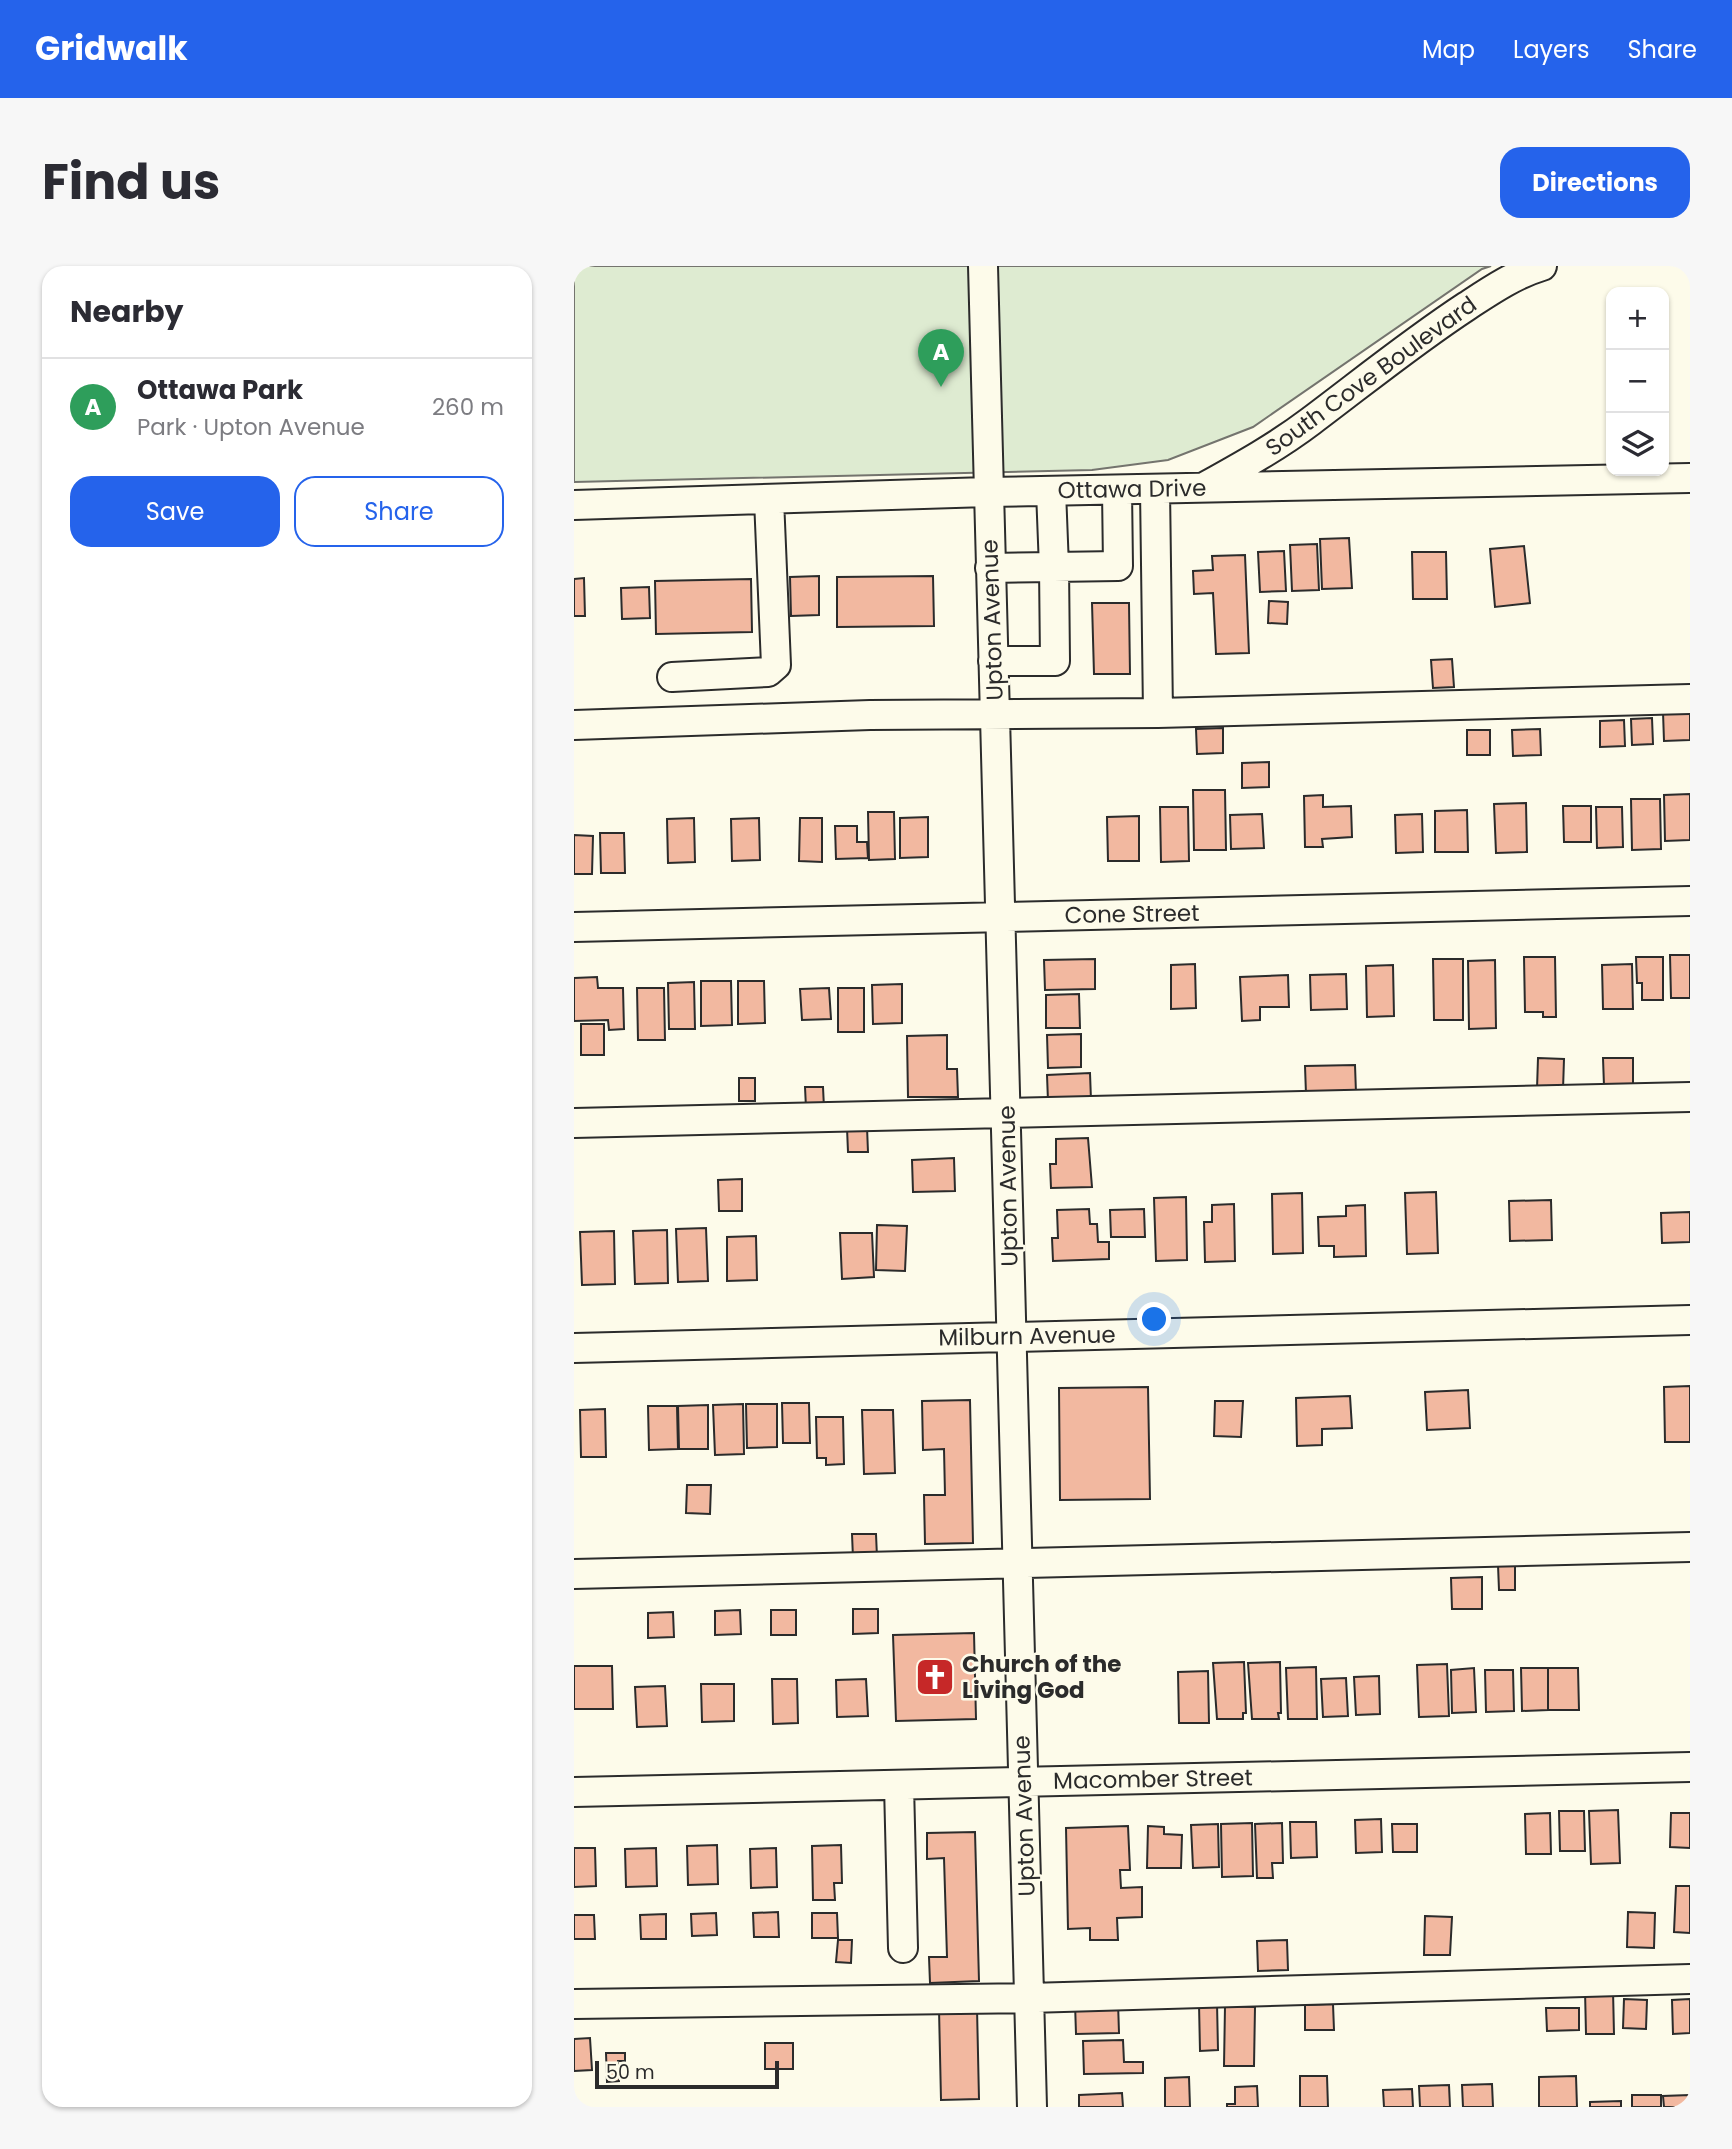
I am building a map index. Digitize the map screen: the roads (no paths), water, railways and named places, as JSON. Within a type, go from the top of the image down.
[{"type":"street","name":"Upton Avenue","points":[[984,266],[1032,2107]]},
{"type":"street","name":"South Cove Boulevard","points":[[1202,488],[1267,452],[1310,423],[1427,332],[1528,270],[1542,266]]},
{"type":"street","name":"Ottawa Drive","points":[[574,505],[988,492],[1690,478]]},
{"type":"street","points":[[1155,489],[1158,713]]},
{"type":"street","points":[[990,568],[1118,566],[1117,490]]},
{"type":"street","points":[[993,661],[1055,661],[1051,491]]},
{"type":"street","points":[[672,677],[768,673],[776,665],[769,499]]},
{"type":"street","points":[[574,725],[995,713],[1158,713],[1690,699]]},
{"type":"street","name":"Cone Street","points":[[574,926],[1690,901]]},
{"type":"street","points":[[574,1123],[1690,1097]]},
{"type":"street","name":"Milburn Avenue","points":[[574,1348],[1690,1320]]},
{"type":"street","points":[[574,1574],[1690,1547]]},
{"type":"street","name":"Macomber Street","points":[[574,1792],[1690,1767]]},
{"type":"street","points":[[899,1785],[903,1948]]},
{"type":"street","points":[[574,2004],[1029,1998],[1690,1979]]},
{"type":"place","name":"Ottawa Park","points":[[941,387]]},
{"type":"place","name":"Church of the Living God","points":[[935,1677]]}]
